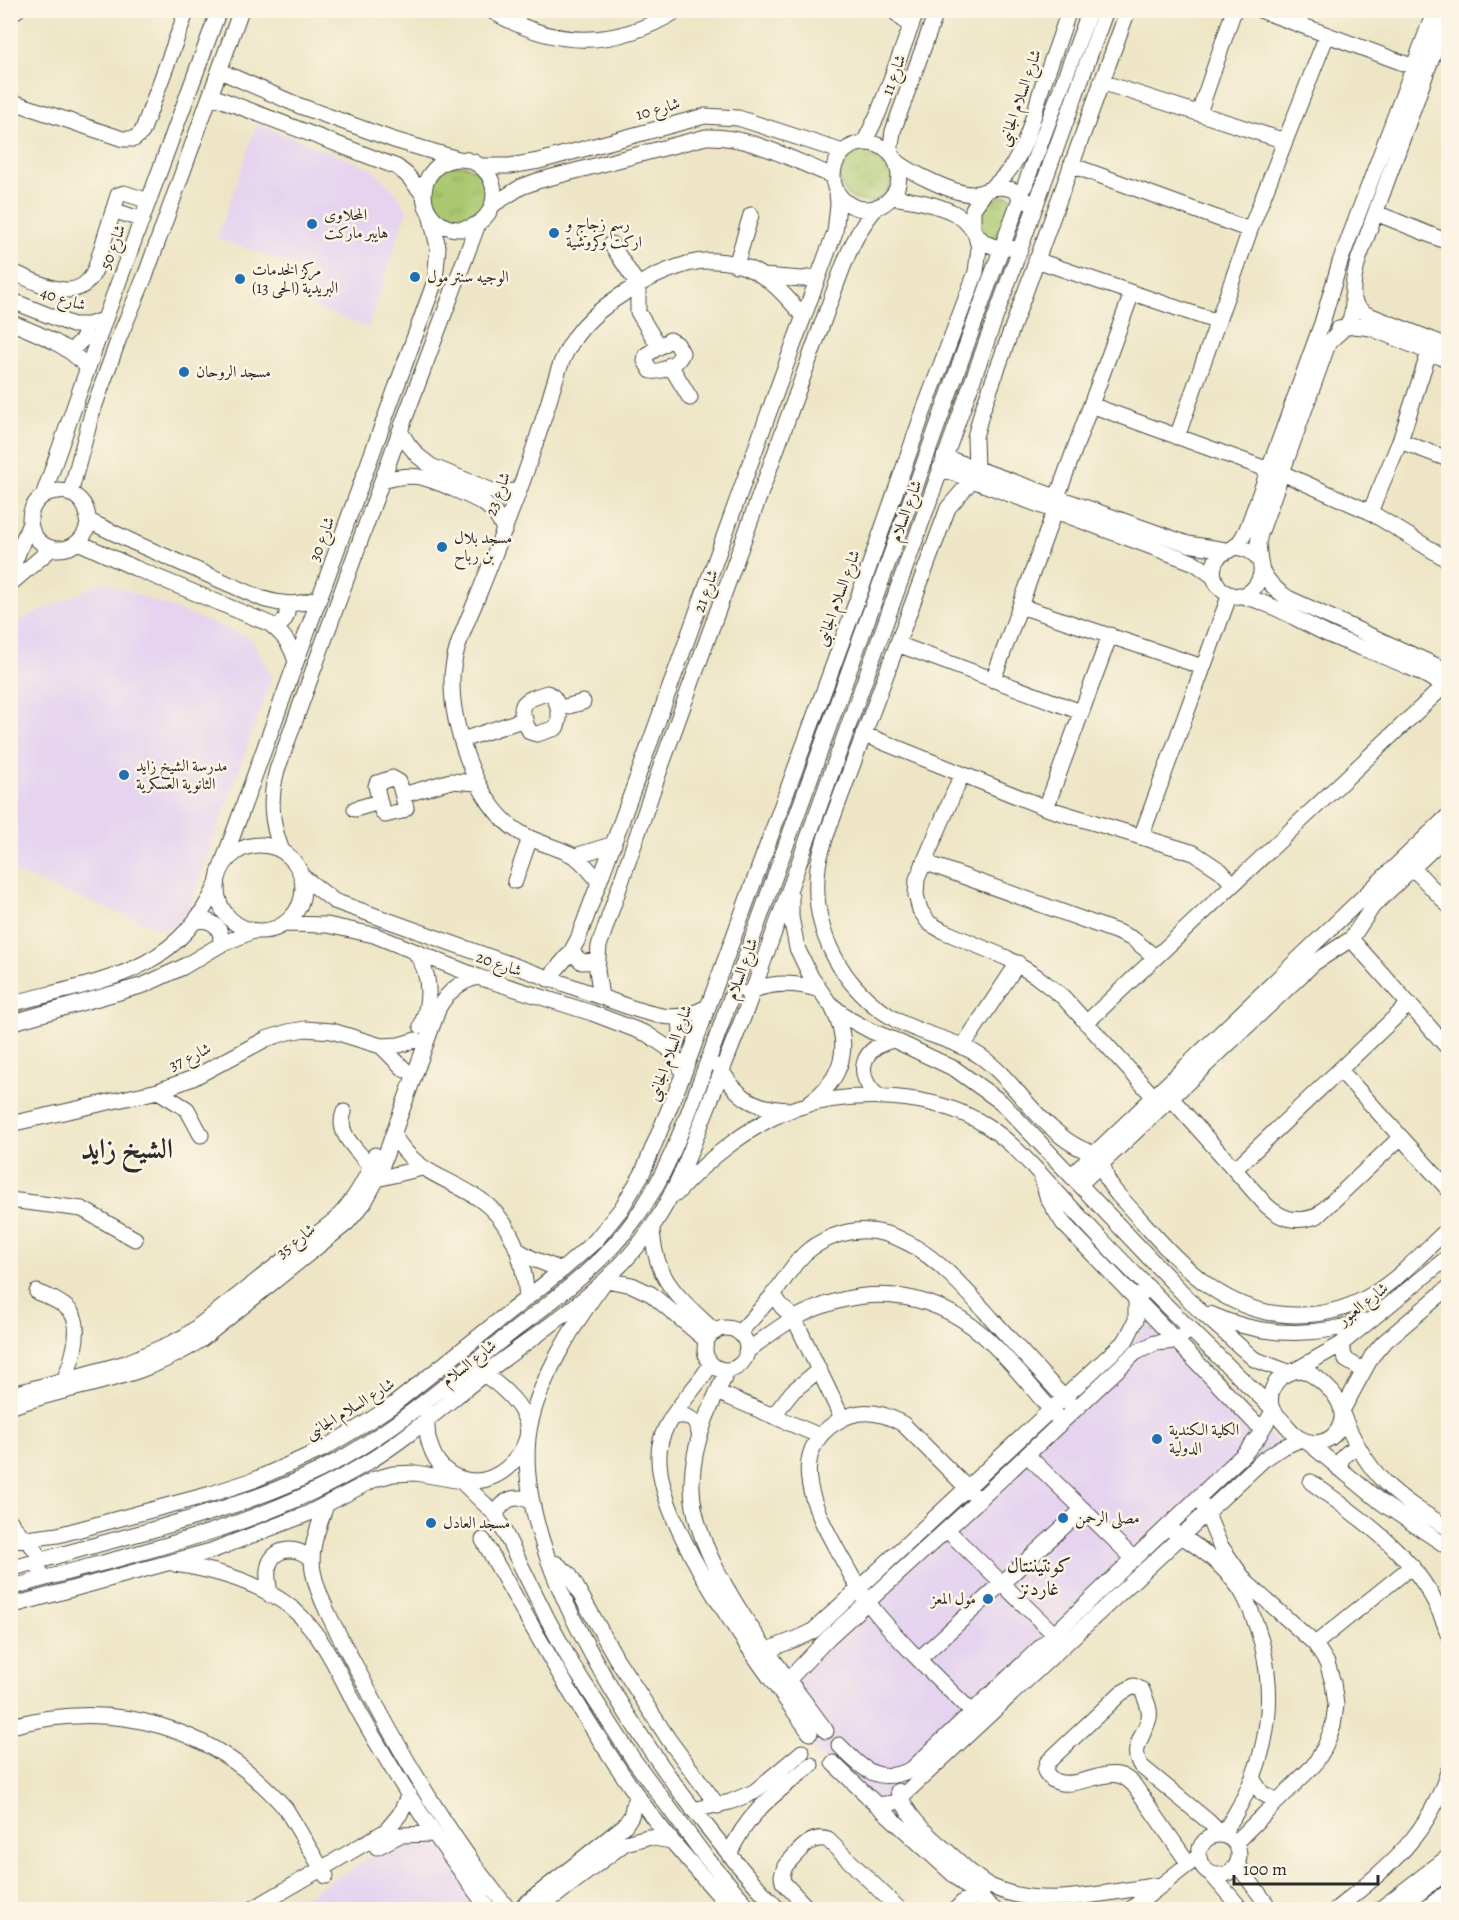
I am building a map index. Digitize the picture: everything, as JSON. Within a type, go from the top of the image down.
[{"type":"street","points":[[10,14],[17,10]]},
{"type":"street","points":[[10,102],[123,140],[134,139],[141,132],[187,10]]},
{"type":"street","name":"شارع 50","points":[[43,496],[105,318],[126,267],[219,10]]},
{"type":"street","points":[[70,494],[92,413],[212,96],[241,10]]},
{"type":"street","points":[[490,10],[528,30],[573,40],[593,40],[613,38],[632,32],[664,19],[678,10]]},
{"type":"street","points":[[893,10],[911,27]]},
{"type":"street","name":"شارع 11","points":[[864,143],[878,114],[917,10]]},
{"type":"street","name":"شارع 11","points":[[893,157],[893,130],[937,10]]},
{"type":"street","name":"شارع السلام الجانبى","points":[[18,1540],[58,1535],[211,1494],[290,1465],[338,1440],[393,1405],[577,1258],[609,1226],[642,1174],[683,1075],[976,272],[979,248],[973,209],[988,190],[1013,167],[1039,128],[1042,87],[1070,10]]},
{"type":"street","name":"شارع السلام","points":[[10,1569],[221,1510],[312,1474],[358,1449],[426,1400],[588,1271],[618,1241],[652,1194],[677,1142],[711,1053],[1022,195],[1039,128],[1090,10]]},
{"type":"street","name":"شارع السلام","points":[[11,1588],[232,1525],[320,1488],[386,1450],[556,1321],[606,1280],[625,1261],[652,1227],[685,1167],[753,990],[1106,10]]},
{"type":"street","points":[[1128,10],[978,424],[975,438],[974,474],[948,508],[826,836],[818,867],[817,898],[822,929],[834,958],[852,984],[872,1004],[896,1020],[963,1046],[998,1071],[1052,1129],[1079,1148],[1098,1157],[1113,1190],[1191,1273],[1217,1294],[1247,1308],[1280,1315],[1313,1315],[1346,1307],[1376,1293],[1449,1229]]},
{"type":"street","points":[[1199,113],[1234,10]]},
{"type":"street","points":[[1260,10],[1414,67]]},
{"type":"street","points":[[1234,595],[1248,593],[1256,587],[1260,579],[1258,543],[1275,472],[1340,262],[1435,10]]},
{"type":"street","points":[[1086,1023],[1446,688],[1423,674],[1325,633],[1283,610],[1234,595],[1217,585],[1214,566],[1218,557],[1230,549],[1248,529],[1275,472],[1328,344],[1351,319],[1355,272],[1448,14]]},
{"type":"street","points":[[1177,437],[1250,230],[1328,35]]},
{"type":"street","points":[[212,96],[397,167],[423,194],[430,214],[438,222],[455,230],[463,230],[478,224],[490,212],[494,204],[495,190],[490,176],[481,166],[470,160],[458,159],[394,140],[300,106],[220,71]]},
{"type":"street","points":[[235,106],[232,93],[245,81]]},
{"type":"street","points":[[1101,82],[1286,141]]},
{"type":"street","name":"شارع 10","points":[[481,166],[510,166],[539,161],[705,116],[738,118],[843,152]]},
{"type":"street","points":[[494,204],[521,187],[706,137],[735,138],[749,142],[833,176]]},
{"type":"street","points":[[1022,243],[1002,248],[988,244],[953,212],[923,202],[885,202],[860,208],[843,200],[837,192],[833,176],[834,167],[843,152],[850,147],[864,143],[876,144],[903,167],[921,177],[971,194],[1008,188],[1022,195],[1034,211]]},
{"type":"street","points":[[885,202],[895,191],[899,176],[893,157]]},
{"type":"street","points":[[423,194],[430,174],[447,161],[458,159]]},
{"type":"street","points":[[1071,165],[1250,230]]},
{"type":"street","name":"شارع 21","points":[[548,979],[571,952],[614,843],[836,225],[837,192]]},
{"type":"street","points":[[10,271],[64,291],[80,288],[92,278],[118,195],[124,193],[149,201]]},
{"type":"street","name":"شارع 21","points":[[601,997],[597,961],[602,935],[679,718],[850,251],[861,227],[885,202]]},
{"type":"street","points":[[113,210],[142,220]]},
{"type":"street","points":[[1376,213],[1449,242]]},
{"type":"street","name":"شارع 30","points":[[218,879],[435,281],[438,247],[430,214]]},
{"type":"street","points":[[736,265],[751,215]]},
{"type":"street","points":[[282,851],[272,819],[273,785],[400,430],[478,224]]},
{"type":"street","points":[[611,244],[638,285],[638,312],[659,346]]},
{"type":"street","points":[[1036,260],[1218,322]]},
{"type":"street","name":"شارع 23","points":[[599,882],[575,856],[531,838],[503,820],[489,803],[468,760],[455,711],[452,684],[454,659],[505,530],[561,362],[572,340],[587,321],[606,306],[638,285],[686,264],[706,261],[726,262],[763,276],[802,279],[818,276]]},
{"type":"street","points":[[126,267],[146,274]]},
{"type":"street","name":"شارع 23","points":[[763,276],[803,316]]},
{"type":"street","points":[[1332,290],[1344,291],[1366,314],[1431,346],[1449,360]]},
{"type":"street","points":[[993,680],[1132,293]]},
{"type":"street","name":"شارع 40","points":[[10,300],[73,325],[84,326],[105,318]]},
{"type":"street","points":[[606,306],[627,308],[638,312]]},
{"type":"street","points":[[960,315],[976,322]]},
{"type":"street","points":[[10,322],[51,339],[71,351],[88,368]]},
{"type":"street","points":[[1322,324],[1333,329],[1354,326],[1371,328],[1431,346],[1449,346]]},
{"type":"street","points":[[71,351],[85,338],[84,326]]},
{"type":"street","points":[[670,340],[677,344],[682,353],[670,365],[655,372],[651,371],[646,364],[646,355],[659,346],[670,340]]},
{"type":"street","points":[[1370,512],[1400,441],[1431,346]]},
{"type":"street","points":[[670,365],[690,398]]},
{"type":"street","points":[[1091,405],[1275,472],[1370,512],[1449,560]]},
{"type":"street","points":[[400,430],[413,450],[431,466],[495,492],[519,491]]},
{"type":"street","points":[[1400,441],[1449,459]]},
{"type":"street","points":[[755,447],[774,454]]},
{"type":"street","points":[[942,463],[1056,504],[1195,562],[1214,577]]},
{"type":"street","points":[[382,481],[397,476],[428,477],[486,505],[494,512],[505,530]]},
{"type":"street","points":[[10,573],[30,523],[34,505],[43,496],[56,492],[70,494],[84,507],[87,520],[85,532],[78,542],[66,548],[52,548],[39,542],[31,530],[30,523]]},
{"type":"street","points":[[1056,504],[1188,544],[1230,549],[1244,548],[1253,553],[1267,581],[1287,598],[1449,671]]},
{"type":"street","points":[[87,520],[126,540],[263,599],[286,604],[302,603],[320,597]]},
{"type":"street","points":[[78,542],[146,573],[270,624],[292,647],[296,662]]},
{"type":"street","points":[[10,584],[52,548]]},
{"type":"street","points":[[1141,837],[1203,667],[1234,595]]},
{"type":"street","points":[[276,628],[287,619],[286,604]]},
{"type":"street","points":[[1020,606],[1203,667]]},
{"type":"street","points":[[1046,808],[1110,635]]},
{"type":"street","points":[[897,644],[1082,712]]},
{"type":"street","points":[[547,693],[555,698],[558,709],[560,720],[556,728],[537,734],[530,732],[525,719],[523,703],[526,700],[547,693]]},
{"type":"street","points":[[558,709],[583,702]]},
{"type":"street","points":[[662,712],[679,718]]},
{"type":"street","points":[[462,740],[525,719]]},
{"type":"street","points":[[864,734],[1046,808],[1194,853],[1208,861],[1233,884]]},
{"type":"street","points":[[451,781],[464,768],[468,760]]},
{"type":"street","points":[[962,774],[917,879],[915,895],[920,910],[929,922],[943,931],[1018,963],[1063,997],[1154,1104]]},
{"type":"street","points":[[396,779],[406,805],[402,811],[385,815],[379,802],[375,789],[377,783],[396,779]]},
{"type":"street","points":[[403,795],[451,781],[478,783]]},
{"type":"street","points":[[355,809],[379,802]]},
{"type":"street","points":[[1171,1094],[1344,916],[1449,816]]},
{"type":"street","points":[[1076,1179],[1154,1104],[1171,1094],[1314,963],[1355,934],[1367,913],[1449,834]]},
{"type":"street","points":[[514,881],[531,838]]},
{"type":"street","points":[[575,856],[614,843]]},
{"type":"street","points":[[10,1004],[122,974],[139,967],[170,948],[196,921],[224,864],[240,849],[261,845],[282,851],[291,857],[302,876],[302,897],[292,916],[284,924],[275,928],[253,931],[220,945],[183,967],[144,985],[10,1023]]},
{"type":"street","points":[[924,862],[1120,933],[1133,939],[1155,957]]},
{"type":"street","points":[[1413,868],[1449,905]]},
{"type":"street","name":"شارع 20","points":[[302,876],[334,901],[660,1017],[678,1018],[692,1015],[707,1007]]},
{"type":"street","points":[[218,879],[217,895],[226,915],[243,928],[253,931]]},
{"type":"street","points":[[661,1213],[679,1191],[720,1153],[758,1127],[798,1108],[824,1092],[838,1072],[843,1048],[841,1024],[811,977],[797,948],[791,917],[791,885]]},
{"type":"street","points":[[327,925],[325,912],[334,901]]},
{"type":"street","points":[[1344,916],[1355,934],[1409,1004],[1449,1048]]},
{"type":"street","points":[[196,921],[208,920],[214,923],[221,933],[220,945]]},
{"type":"street","name":"شارع 20","points":[[284,924],[327,925],[374,935],[478,977],[592,1013],[659,1040],[675,1056],[683,1075]]},
{"type":"street","points":[[1324,937],[1335,950]]},
{"type":"street","name":"شارع 35","points":[[10,1395],[142,1358],[187,1335],[335,1220],[374,1173],[378,1147],[428,1007],[426,972],[415,952]]},
{"type":"street","points":[[571,952],[582,962],[597,961]]},
{"type":"street","points":[[963,1046],[1018,963]]},
{"type":"street","name":"شارع 35","points":[[10,1407],[152,1367],[189,1348],[347,1223],[364,1203],[374,1173],[393,1134],[439,1007],[452,990],[461,983],[478,977]]},
{"type":"street","points":[[729,1002],[769,985],[786,983],[820,990]]},
{"type":"street","points":[[829,1003],[849,1019],[871,1031],[955,1069],[979,1084],[1015,1115],[1198,1309],[1254,1359],[1291,1371],[1313,1374],[1338,1398],[1358,1448],[1372,1470],[1390,1490],[1449,1528]]},
{"type":"street","points":[[1235,1169],[1409,1004]]},
{"type":"street","points":[[668,1048],[674,1045],[681,1035],[678,1018]]},
{"type":"street","name":"شارع 37","points":[[10,1124],[158,1091],[193,1078],[266,1039],[288,1032],[305,1029],[332,1031],[381,1046],[399,1045],[416,1040]]},
{"type":"street","points":[[879,1097],[869,1088],[863,1076],[864,1063],[870,1051],[881,1043],[894,1040]]},
{"type":"street","name":"شارع 37","points":[[381,1046],[405,1070]]},
{"type":"street","points":[[711,1053],[738,1093],[762,1107],[798,1108],[854,1098],[879,1097],[916,1100],[953,1109],[978,1122],[1016,1148],[1148,1287],[1303,1440],[1382,1503],[1449,1547]]},
{"type":"street","points":[[1340,1070],[1449,1189]]},
{"type":"street","points":[[187,1109],[193,1078]]},
{"type":"street","points":[[158,1091],[187,1109],[201,1135]]},
{"type":"street","points":[[1171,1094],[1276,1215],[1290,1220],[1304,1221],[1317,1216],[1401,1137]]},
{"type":"street","points":[[344,1112],[341,1119],[342,1128],[374,1173],[422,1168]]},
{"type":"street","points":[[393,1134],[405,1153],[422,1168],[480,1199],[506,1226],[519,1251],[527,1298]]},
{"type":"street","points":[[353,1146],[365,1149],[378,1147]]},
{"type":"street","points":[[1042,1176],[1048,1199],[1063,1223],[1262,1430]]},
{"type":"street","points":[[10,1200],[85,1203],[135,1239]]},
{"type":"street","points":[[652,1227],[655,1254],[665,1280],[711,1336]]},
{"type":"street","points":[[1106,1244],[1122,1227]]},
{"type":"street","points":[[739,1333],[773,1294],[799,1259],[811,1248],[825,1240],[856,1230],[886,1233],[919,1250],[953,1276],[1070,1404]]},
{"type":"street","points":[[519,1251],[562,1270]]},
{"type":"street","name":"شارع العبور","points":[[1291,1371],[1340,1345],[1449,1257]]},
{"type":"street","points":[[577,1258],[588,1271]]},
{"type":"street","points":[[939,1306],[947,1303],[956,1290],[953,1276]]},
{"type":"street","points":[[10,1606],[211,1551],[259,1534],[327,1504],[375,1479],[393,1474],[416,1473],[461,1481],[476,1481],[490,1478],[503,1471],[522,1449],[542,1389],[556,1358],[606,1280],[632,1285],[651,1294],[711,1336]]},
{"type":"street","points":[[783,1684],[828,1638],[1062,1422],[1070,1404],[1126,1340],[1136,1320],[1136,1300],[1148,1287]]},
{"type":"street","points":[[877,1804],[893,1803],[900,1798],[1272,1454],[1303,1440],[1319,1442],[1331,1437],[1340,1428],[1343,1413],[1363,1370],[1383,1343],[1449,1288]]},
{"type":"street","points":[[37,1292],[64,1306],[73,1316],[75,1328],[73,1359],[64,1380]]},
{"type":"street","points":[[773,1294],[782,1308],[794,1318],[842,1418]]},
{"type":"street","points":[[746,1352],[743,1338],[739,1333],[727,1329],[711,1336],[705,1354],[711,1364],[719,1369],[728,1370],[740,1364],[746,1352],[794,1318],[837,1301],[869,1294],[894,1295],[939,1306],[971,1325],[984,1336],[1062,1422]]},
{"type":"street","points":[[515,1308],[525,1322]]},
{"type":"street","points":[[1198,1309],[1232,1324],[1267,1332],[1303,1334],[1321,1332],[1373,1319]]},
{"type":"street","points":[[761,1653],[792,1642],[813,1631],[1051,1410],[1070,1404],[1135,1353],[1155,1343],[1176,1341],[1191,1329]]},
{"type":"street","points":[[1340,1345],[1346,1360],[1363,1370]]},
{"type":"street","points":[[73,1359],[88,1373]]},
{"type":"street","points":[[711,1364],[671,1418],[661,1440],[658,1464],[668,1505],[699,1567],[818,1732],[834,1736],[839,1745],[867,1770],[881,1776],[892,1776],[912,1769],[1245,1453],[1262,1430],[1272,1409],[1270,1397],[1274,1385],[1291,1371]]},
{"type":"street","points":[[469,1366],[509,1393],[524,1420],[528,1436],[527,1453],[532,1501],[549,1561],[591,1653],[644,1740],[693,1810],[778,1910]]},
{"type":"street","points":[[728,1370],[699,1433],[692,1483],[695,1516],[707,1551],[761,1653]]},
{"type":"street","points":[[773,1416],[793,1391],[819,1370]]},
{"type":"street","points":[[717,1392],[820,1436]]},
{"type":"street","points":[[426,1400],[430,1446],[435,1457],[496,1515],[547,1618],[602,1713],[704,1855],[751,1910]]},
{"type":"street","points":[[973,1713],[867,1603],[821,1520],[811,1493],[809,1462],[820,1436],[830,1426],[842,1418],[857,1413],[873,1412],[889,1416],[916,1435],[979,1500]]},
{"type":"street","points":[[671,1418],[690,1417],[695,1421],[699,1433]]},
{"type":"street","points":[[1339,1469],[1344,1454],[1358,1448]]},
{"type":"street","points":[[1027,1455],[1134,1559]]},
{"type":"street","points":[[1311,1482],[1376,1530],[1412,1566],[1434,1600],[1449,1634]]},
{"type":"street","points":[[663,1487],[678,1492],[692,1483]]},
{"type":"street","points":[[320,1488],[327,1504],[316,1530],[312,1560],[318,1586],[342,1640],[374,1703],[446,1824],[470,1860],[509,1910]]},
{"type":"street","points":[[496,1515],[499,1507],[506,1500],[523,1497],[532,1501]]},
{"type":"street","points":[[1199,1497],[1220,1545],[1243,1585],[1259,1631],[1269,1695],[1265,1738],[1253,1780],[1228,1839]]},
{"type":"street","points":[[919,1659],[1083,1509]]},
{"type":"street","points":[[10,1521],[18,1540],[35,1548],[40,1561],[38,1572],[32,1582]]},
{"type":"street","points":[[1120,1889],[1127,1898],[1129,1910],[1194,1860],[1206,1840],[1211,1837],[1228,1839],[1276,1801],[1314,1765],[1333,1726],[1336,1705],[1334,1683],[1327,1663],[1315,1644],[1209,1555],[1167,1528]]},
{"type":"street","points":[[947,1530],[1055,1635]]},
{"type":"street","points":[[483,1540],[578,1706],[636,1795],[671,1841],[732,1910]]},
{"type":"street","points":[[270,1595],[268,1569],[273,1558],[282,1551],[294,1549],[312,1560]]},
{"type":"street","points":[[112,1559],[130,1574]]},
{"type":"street","points":[[549,1561],[569,1574],[622,1667],[669,1740],[718,1806]]},
{"type":"street","points":[[169,1563],[230,1577],[270,1595],[300,1616],[319,1639],[433,1834],[489,1910]]},
{"type":"street","points":[[1315,1644],[1412,1566]]},
{"type":"street","points":[[1259,1631],[1269,1619],[1284,1616]]},
{"type":"street","points":[[1212,1875],[1224,1875],[1234,1869],[1239,1852],[1208,1821],[1140,1766],[1135,1756],[1149,1718],[1149,1710],[1142,1690],[1134,1686],[1121,1693],[1052,1758],[1045,1767],[1047,1775],[1058,1781],[1078,1783],[1110,1774],[1124,1777],[1134,1785],[1194,1860],[1212,1875],[1242,1910]]},
{"type":"street","points":[[10,1735],[11,1726],[57,1716],[99,1715],[150,1722],[196,1739],[232,1760],[278,1800],[286,1809],[323,1872]]},
{"type":"street","points":[[807,1759],[804,1742],[818,1732]]},
{"type":"street","points":[[807,1759],[822,1767],[833,1763],[837,1758],[839,1745]]},
{"type":"street","points":[[693,1810],[718,1806],[754,1792],[807,1759]]},
{"type":"street","points":[[729,1855],[742,1827],[807,1759]]},
{"type":"street","points":[[833,1763],[877,1804],[939,1853]]},
{"type":"street","points":[[1134,1785],[1149,1771]]},
{"type":"street","points":[[1335,1910],[1401,1855],[1426,1821],[1449,1772]]},
{"type":"street","points":[[892,1776],[900,1798],[930,1836],[965,1893],[984,1891],[1065,1898],[1162,1885]]},
{"type":"street","points":[[1253,1780],[1262,1793],[1276,1801]]},
{"type":"street","points":[[388,1835],[408,1794]]},
{"type":"street","points":[[518,1910],[617,1833],[631,1816],[636,1795]]},
{"type":"street","points":[[251,1910],[388,1835],[433,1834]]},
{"type":"street","points":[[537,1910],[625,1843],[648,1837],[671,1841]]},
{"type":"street","points":[[809,1910],[783,1882],[782,1876],[785,1866],[817,1838],[828,1840],[900,1910]]},
{"type":"street","points":[[1379,1910],[1449,1857]]},
{"type":"street","points":[[1237,1864],[1271,1910]]},
{"type":"street","points":[[1397,1910],[1449,1870]]},
{"type":"street","points":[[271,1910],[323,1872]]},
{"type":"street","points":[[984,1891],[995,1910]]},
{"type":"street","points":[[1424,1910],[1449,1892]]},
{"type":"street","points":[[1002,1910],[1011,1893]]},
{"type":"shaded area","name":"المحلاوى هايبر ماركت","points":[[257,124],[372,169],[395,192],[407,210],[368,328],[302,302],[312,272],[217,238]]},
{"type":"shaded area","name":"مدرسة الشيخ زايد الثانوية العسكرية","points":[[103,582],[251,638],[272,678],[185,919],[165,930],[11,872],[11,627],[12,624]]},
{"type":"shaded area","points":[[1152,1321],[1281,1445],[902,1795],[876,1815],[795,1730],[786,1711],[767,1683],[911,1554],[1097,1379]]},
{"type":"shaded area","points":[[434,1822],[497,1909],[282,1910],[405,1837]]},
{"type":"green space","points":[[861,148],[871,148],[881,152],[889,160],[893,175],[889,190],[881,198],[871,202],[861,202],[851,198],[843,190],[839,180],[839,170],[843,160],[851,152]]},
{"type":"green space","points":[[453,165],[465,165],[480,173],[488,188],[488,200],[480,215],[465,223],[453,223],[438,215],[430,200],[430,188],[438,173]]},
{"type":"green space","points":[[1008,195],[1014,200],[1000,241],[988,238],[979,227],[982,208],[994,198]]},
{"type":"place","name":"المحلاوى هايبر ماركت","points":[[312,224]]},
{"type":"place","name":"رسم زجاج و اركت وكروشية","points":[[554,233]]},
{"type":"place","name":"الوجيه سنتر مول","points":[[415,277]]},
{"type":"place","name":"مركز الخدمات البريدية (الحى 13)","points":[[240,279]]},
{"type":"place","name":"مسجد الروحان","points":[[184,372]]},
{"type":"place","name":"مسجد بلال بن رباح","points":[[442,547]]},
{"type":"place","name":"مدرسة الشيخ زايد الثانوية العسكرية","points":[[124,775]]},
{"type":"place","name":"الكلية الكندية الدولية","points":[[1157,1439]]},
{"type":"place","name":"مصلى الرحمن","points":[[1063,1518]]},
{"type":"place","name":"مسجد العادل","points":[[431,1523]]},
{"type":"place","name":"مول المعز","points":[[988,1599]]},
{"type":"district","name":"الشيخ زايد","points":[[127,1149]]},
{"type":"district","name":"كونتيننتال غاردنز","points":[[1039,1576]]}]
